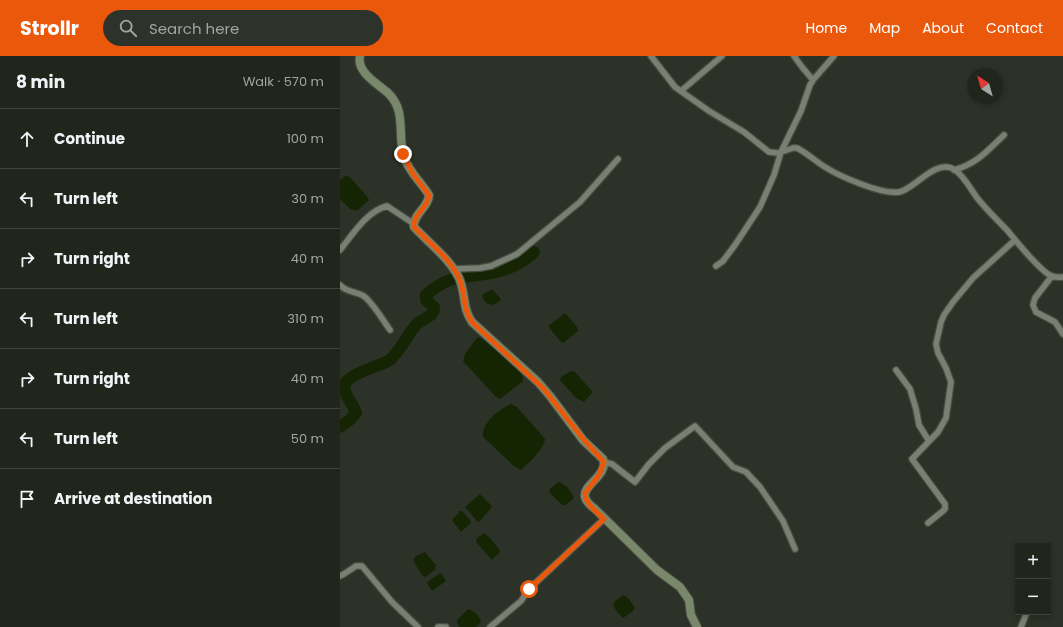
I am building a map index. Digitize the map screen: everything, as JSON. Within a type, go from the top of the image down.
[{"type":"street","points":[[360,56],[359,63],[361,68],[388,93],[397,105],[400,115],[404,158],[413,174],[429,195],[429,200],[415,219],[414,224]]},
{"type":"street","points":[[651,56],[675,87],[709,111],[744,132],[769,152],[781,152],[797,148],[827,168],[845,177],[868,186],[892,192],[902,191],[938,168],[954,170],[961,175],[978,199],[1037,264],[1052,276],[1063,277]]},
{"type":"street","points":[[681,91],[722,56]]},
{"type":"street","points":[[794,56],[813,80]]},
{"type":"street","points":[[716,266],[723,261],[735,246],[760,207],[774,175],[781,152],[801,111],[813,80],[834,56]]},
{"type":"street","points":[[954,170],[966,167],[978,159],[1004,135]]},
{"type":"street","points":[[455,270],[491,266],[517,254],[580,202],[618,159]]},
{"type":"street","points":[[340,250],[365,220],[379,208],[387,206],[414,224],[414,227],[455,270],[461,284],[465,308],[472,322],[543,388],[584,440],[604,462],[612,464],[635,482],[649,464],[665,448],[695,426],[733,467],[738,470],[745,471],[760,487],[783,521],[795,549]]},
{"type":"street","points":[[928,524],[946,507],[942,498],[913,461],[915,455],[938,432],[946,418],[951,382],[938,353],[936,344],[941,322],[948,308],[973,278],[989,266],[1015,240]]},
{"type":"street","points":[[1052,276],[1035,298],[1033,306],[1036,312],[1055,322],[1063,334]]},
{"type":"street","points":[[340,285],[349,292],[366,298],[390,330]]},
{"type":"street","points":[[896,370],[910,390],[919,425],[929,441]]},
{"type":"street","points":[[604,462],[599,475],[585,493],[586,499],[604,519],[660,573],[680,587],[689,600],[691,615],[697,627]]},
{"type":"street","points":[[490,627],[521,601],[529,589],[604,519]]},
{"type":"street","points":[[340,576],[356,566],[362,566],[392,602],[418,627]]},
{"type":"street","points":[[1021,627],[1026,615]]},
{"type":"street","points":[[438,627],[446,627]]},
{"type":"shaded area","points":[[345,176],[350,177],[369,200],[357,211],[350,209],[340,199],[340,180]]},
{"type":"shaded area","points":[[492,289],[501,299],[493,305],[485,302],[482,295]]},
{"type":"shaded area","points":[[565,313],[577,327],[578,331],[563,343],[548,326]]},
{"type":"shaded area","points":[[479,337],[512,364],[522,376],[523,381],[500,399],[496,397],[463,361],[465,354]]},
{"type":"shaded area","points":[[571,371],[575,372],[593,392],[584,402],[576,398],[560,380],[561,377]]},
{"type":"shaded area","points":[[511,404],[517,407],[545,439],[539,452],[521,470],[515,467],[483,437],[485,427],[492,417],[501,409]]},
{"type":"shaded area","points":[[558,482],[567,487],[574,497],[565,505],[562,505],[549,492],[550,489]]},
{"type":"shaded area","points":[[480,494],[492,507],[478,522],[465,507]]},
{"type":"shaded area","points":[[460,511],[462,511],[471,521],[471,523],[461,532],[452,520]]},
{"type":"shaded area","points":[[484,533],[500,550],[492,560],[476,542],[477,538]]},
{"type":"shaded area","points":[[425,552],[436,567],[434,571],[425,577],[422,575],[413,560],[416,556]]},
{"type":"shaded area","points":[[441,573],[446,581],[432,591],[427,583]]},
{"type":"shaded area","points":[[624,595],[629,599],[635,608],[623,618],[613,605],[615,601]]},
{"type":"shaded area","points":[[468,609],[480,618],[481,622],[476,627],[460,627],[457,620]]},
{"type":"waterway","points":[[340,427],[351,419],[356,413],[345,391],[345,384],[352,377],[392,358],[416,325],[430,316],[434,310],[434,307],[426,300],[426,295],[432,290],[453,279],[493,273],[508,268],[522,262],[534,252]]},
{"type":"route","points":[[403,154],[406,163],[429,195],[429,200],[415,219],[414,227],[456,272],[461,284],[466,313],[469,318],[543,388],[584,440],[604,462],[599,475],[585,493],[588,502],[604,519],[563,559],[529,589]]}]
